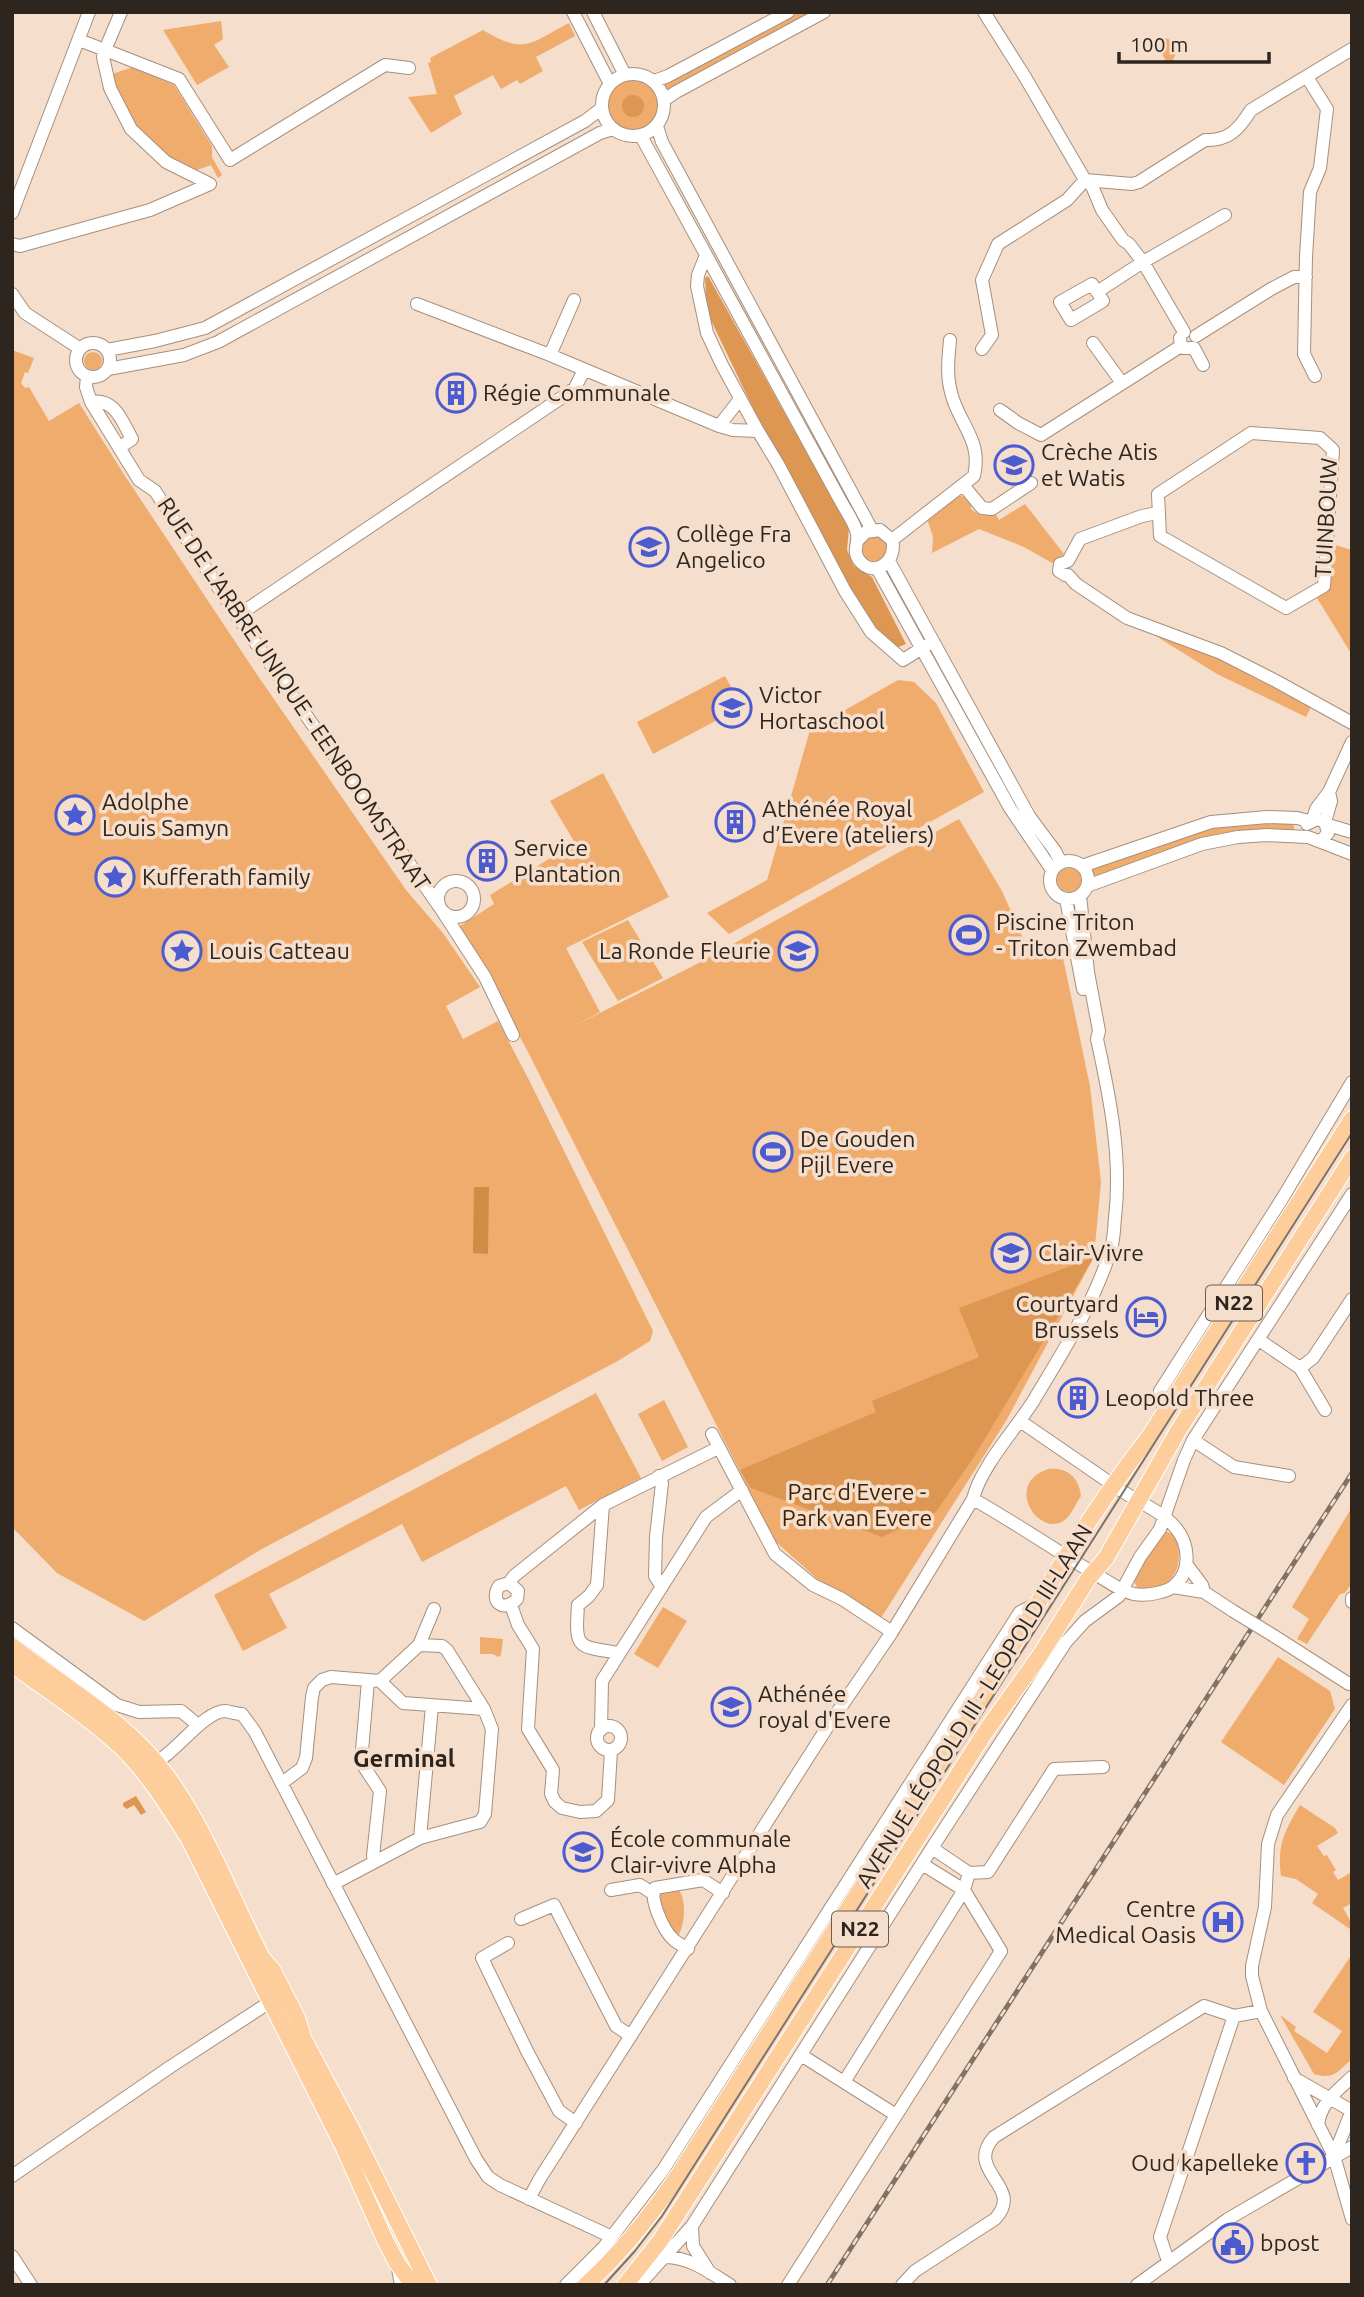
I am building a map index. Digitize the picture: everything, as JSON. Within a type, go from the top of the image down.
[{"type":"main road","name":"AVENUE LÉOPOLD III - LEOPOLD III-LAAN","points":[[586,2285],[633,2236],[663,2199],[970,1719],[1066,1556],[1112,1484],[1149,1437],[1352,1119]]},
{"type":"main road","name":"AVENUE LÉOPOLD III - LEOPOLD III-LAAN","points":[[625,2285],[660,2241],[986,1731],[1106,1558],[1178,1431],[1352,1158]]},
{"type":"main road","points":[[12,1646],[115,1724],[142,1748],[185,1804],[262,1958],[273,1971],[298,2018],[304,2040],[429,2285]]},
{"type":"main road","points":[[12,1664],[122,1748],[170,1809],[189,1839],[344,2148],[397,2263],[413,2285]]},
{"type":"street","points":[[12,213],[89,12]]},
{"type":"street","points":[[12,244],[20,246],[150,210],[210,184],[166,162],[131,129],[110,88],[103,57],[121,12]]},
{"type":"street","points":[[573,12],[610,83]]},
{"type":"street","points":[[593,12],[625,75]]},
{"type":"street","points":[[653,81],[668,76],[788,12]]},
{"type":"street","points":[[664,100],[824,12]]},
{"type":"street","points":[[984,12],[1085,180],[1093,186],[1102,210],[1143,262],[1203,365]]},
{"type":"street","points":[[79,40],[179,79],[230,160],[385,65],[409,68]]},
{"type":"street","points":[[1085,180],[1132,184],[1139,182],[1205,141],[1217,141],[1231,135],[1241,126],[1251,110],[1352,49]]},
{"type":"street","points":[[625,75],[640,75],[653,81],[659,87],[664,100],[663,114],[657,126],[641,136],[626,136],[613,129],[605,120],[601,108],[603,95],[610,83],[625,75]]},
{"type":"street","points":[[1307,77],[1327,109],[1320,168],[1310,192],[1306,276],[1304,354],[1315,376]]},
{"type":"street","points":[[107,350],[205,328],[585,121],[601,108]]},
{"type":"street","points":[[657,126],[663,142],[872,530]]},
{"type":"street","points":[[108,369],[110,359],[103,346],[93,342],[79,348],[75,356],[79,372],[88,376],[100,376],[108,369],[184,355],[218,342],[600,133],[613,129]]},
{"type":"street","points":[[641,136],[857,533],[855,547],[858,558],[866,566],[883,564],[894,551],[892,540],[880,530],[866,532],[857,541]]},
{"type":"street","points":[[982,349],[992,335],[982,280],[998,244],[1067,200],[1085,180]]},
{"type":"street","points":[[426,208],[435,222]]},
{"type":"street","points":[[1097,292],[1225,215]]},
{"type":"street","points":[[706,255],[698,275],[700,307],[707,333],[845,591],[871,632],[903,660],[926,645]]},
{"type":"street","points":[[1000,410],[1018,424],[1041,435],[1271,289],[1294,277],[1306,276]]},
{"type":"street","points":[[12,294],[26,313],[79,348]]},
{"type":"street","points":[[550,355],[574,300]]},
{"type":"street","points":[[418,304],[550,355],[719,426],[733,430],[758,431]]},
{"type":"street","points":[[892,540],[974,476],[976,464],[971,438],[953,401],[949,385],[947,372],[950,340]]},
{"type":"street","points":[[1093,343],[1122,383]]},
{"type":"street","points":[[237,616],[564,396],[575,388],[583,370]]},
{"type":"street","name":"RUE DE L'ARBRE UNIQUE - EENBOOMSTRAAT","points":[[88,376],[86,387],[91,402],[107,403],[113,407],[132,439],[119,448],[139,480],[155,491],[237,616],[441,909],[485,977],[513,1035]]},
{"type":"street","points":[[719,426],[740,399]]},
{"type":"street","name":"TUINBOUW","points":[[1251,433],[1320,438],[1333,450],[1324,586],[1286,608],[1160,536],[1157,513],[1158,494],[1251,433]]},
{"type":"street","points":[[963,485],[982,508],[992,509],[1031,483]]},
{"type":"street","points":[[1157,513],[1080,539],[1068,561],[1062,561],[1058,567],[1061,573],[1068,575],[1076,584],[1127,618],[1221,653],[1352,723]]},
{"type":"street","points":[[883,564],[1010,808],[1056,866]]},
{"type":"street","points":[[1315,839],[1306,827],[1319,822],[1331,801],[1329,792],[1352,742]]},
{"type":"street","points":[[1082,866],[1211,822],[1267,817],[1297,818],[1352,832]]},
{"type":"street","points":[[1315,839],[1327,836],[1319,822]]},
{"type":"street","points":[[1066,899],[1202,844],[1238,837],[1267,835],[1315,839],[1352,854]]},
{"type":"street","points":[[529,2199],[828,1726],[892,1632],[973,1499],[976,1488],[1007,1437],[1020,1421],[1083,1319],[1112,1247],[1117,1205],[1116,1145],[1088,972],[1084,891],[1088,875],[1082,866],[1072,861],[1056,866],[1049,881],[1056,894],[1066,899]]},
{"type":"street","points":[[1066,899],[1088,1013],[1097,1039]]},
{"type":"street","points":[[1164,1414],[1160,1391],[1282,1199],[1352,1082]]},
{"type":"street","points":[[639,2285],[692,2226],[1066,1642],[1085,1621],[1119,1596],[1123,1590],[1140,1557],[1160,1529],[1193,1440],[1352,1194]]},
{"type":"street","points":[[1300,1367],[1313,1358],[1352,1299]]},
{"type":"street","points":[[1259,1340],[1300,1367],[1325,1410]]},
{"type":"street","points":[[1020,1421],[1164,1517],[1176,1528],[1184,1540],[1187,1565],[1173,1587]]},
{"type":"street","points":[[712,1434],[775,1554],[813,1584],[842,1599],[892,1632]]},
{"type":"street","points":[[1193,1440],[1234,1467],[1289,1476]]},
{"type":"street","points":[[611,1751],[608,1800],[596,1811],[579,1812],[562,1808],[555,1802],[551,1794],[553,1770],[528,1729],[533,1649],[518,1625],[512,1605],[499,1604],[495,1591],[499,1586],[509,1583],[514,1576],[603,1505],[718,1448]]},
{"type":"street","points":[[659,1476],[662,1483],[654,1576],[662,1587]]},
{"type":"street","points":[[601,1730],[615,1727],[621,1735],[620,1745],[611,1751],[599,1745],[602,1681],[706,1517],[742,1490]]},
{"type":"street","points":[[973,1499],[1123,1590],[1133,1594],[1150,1594],[1173,1587],[1204,1592],[1350,1683],[1347,1692],[1352,1704],[1277,1815],[1271,1830],[1265,1908],[1252,1966],[1261,2011],[1335,2156],[1352,2219]]},
{"type":"street","points":[[603,1505],[597,1585],[578,1605],[576,1634],[580,1643],[590,1648],[620,1653]]},
{"type":"street","points":[[1187,1565],[1204,1592]]},
{"type":"street","points":[[566,2285],[612,2238],[663,2170],[1020,1612],[1039,1603]]},
{"type":"street","points":[[376,1861],[373,1856],[380,1791],[361,1762],[374,1681],[419,1645],[434,1609]]},
{"type":"street","points":[[12,1628],[117,1705],[139,1712],[181,1711],[198,1725]]},
{"type":"street","points":[[333,1884],[420,1838],[480,1822],[485,1814],[492,1730],[484,1709],[447,1650],[442,1646],[419,1645]]},
{"type":"street","points":[[282,1783],[302,1768],[306,1758],[314,1689],[322,1680],[331,1676],[374,1681],[403,1703],[484,1709]]},
{"type":"street","points":[[447,1707],[463,1695],[469,1682]]},
{"type":"street","points":[[420,1838],[432,1706]]},
{"type":"street","points":[[139,1769],[156,1763],[175,1749],[198,1725],[223,1711],[242,1714],[255,1732],[476,2159],[488,2177],[612,2238]]},
{"type":"street","points":[[932,1848],[969,1873],[988,1872],[1054,1769],[1103,1767]]},
{"type":"street","points":[[788,2285],[1000,1951],[964,1890],[922,1864]]},
{"type":"street","points":[[844,2082],[964,1890],[969,1873]]},
{"type":"street","points":[[688,1949],[671,1938],[653,1901],[652,1893],[655,1888],[704,1880],[723,1893]]},
{"type":"street","points":[[611,1890],[640,1885],[652,1893]]},
{"type":"street","points":[[521,1919],[554,1905],[616,2026],[631,2036]]},
{"type":"street","points":[[508,1943],[482,1958],[559,2111],[576,2123]]},
{"type":"street","points":[[262,1958],[262,1965],[272,1986],[270,2002]]},
{"type":"street","points":[[12,2176],[270,2002],[279,2003],[303,2046],[315,2060]]},
{"type":"street","points":[[902,2285],[915,2271],[995,2219],[1001,2212],[1005,2199],[985,2161],[988,2144],[994,2137],[1195,2010],[1204,2006],[1212,2007],[1234,2016],[1261,2011]]},
{"type":"street","points":[[1168,2261],[1160,2237],[1234,2016]]},
{"type":"street","points":[[801,2055],[896,2115]]},
{"type":"street","points":[[1318,2125],[1320,2113],[1329,2097],[1352,2077]]},
{"type":"street","points":[[1294,2078],[1352,2110],[1335,2156]]},
{"type":"street","points":[[1137,2285],[1228,2219],[1352,2147]]},
{"type":"street","points":[[692,2226],[693,2246],[710,2273]]},
{"type":"street","points":[[12,2256],[32,2285]]},
{"type":"street","points":[[664,2258],[682,2259],[730,2285]]},
{"type":"street","points":[[397,2263],[401,2285]]},
{"type":"green space","points":[[799,12],[822,12],[668,92],[664,84]]},
{"type":"green space","points":[[221,21],[223,39],[214,45],[229,67],[197,85],[163,30]]},
{"type":"green space","points":[[569,23],[575,36],[536,57],[543,71],[520,84],[517,80],[501,89],[493,75],[454,96],[462,114],[431,133],[408,97],[437,94],[428,63],[431,62],[430,58],[483,30],[509,42],[527,44]]},
{"type":"green space","points":[[1166,38],[1180,45],[1172,62],[1167,64],[1160,49]]},
{"type":"green space","points":[[133,67],[174,85],[212,146],[212,157],[222,175],[218,178],[211,165],[197,170],[199,177],[183,168],[156,147],[134,121],[125,107],[112,74]]},
{"type":"green space","points":[[633,80],[651,87],[658,105],[651,123],[633,130],[615,123],[608,105],[615,87]]},
{"type":"green space","points":[[633,95],[641,98],[644,106],[641,114],[633,117],[625,114],[622,106],[625,98]]},
{"type":"green space","points":[[708,276],[849,528],[847,550],[854,566],[872,577],[906,644],[896,648],[872,627],[763,429],[707,312],[705,278]]},
{"type":"green space","points":[[12,350],[34,358],[21,383],[25,388],[29,387],[49,421],[79,403],[258,676],[406,890],[443,933],[480,987],[446,1006],[463,1039],[498,1021],[653,1331],[650,1341],[616,1362],[260,1550],[144,1621],[57,1573],[12,1527]]},
{"type":"green space","points":[[93,352],[99,355],[102,361],[99,367],[93,370],[87,367],[84,361],[87,355]]},
{"type":"green space","points":[[959,495],[971,500],[971,509],[977,513],[995,513],[999,520],[1025,504],[1064,554],[1052,563],[1024,547],[979,529],[932,553],[933,537],[927,519]]},
{"type":"green space","points":[[874,536],[883,540],[887,549],[883,558],[874,562],[865,558],[861,549],[865,540]]},
{"type":"green space","points":[[1335,545],[1352,550],[1352,655],[1317,598],[1330,588]]},
{"type":"green space","points":[[1151,633],[1232,663],[1312,705],[1306,717],[1217,674]]},
{"type":"green space","points":[[725,676],[742,707],[653,754],[637,722]]},
{"type":"green space","points":[[898,680],[914,682],[936,703],[984,792],[729,934],[707,913],[767,880],[810,730]]},
{"type":"green space","points":[[603,773],[669,897],[566,948],[600,1012],[572,1027],[695,965],[959,819],[1002,891],[1027,947],[1063,958],[1090,1086],[1101,1182],[1094,1257],[1006,1421],[881,1618],[823,1584],[775,1541],[527,1050],[460,926],[494,904],[490,895],[575,843],[550,801]]},
{"type":"green space","points":[[1294,822],[1294,834],[1261,832],[1093,879],[1089,866],[1213,826]]},
{"type":"green space","points":[[1069,868],[1080,875],[1081,880],[1074,891],[1069,892],[1058,885],[1057,880],[1064,869]]},
{"type":"green space","points":[[628,920],[663,978],[618,1001],[582,942]]},
{"type":"green space","name":"Parc d'Evere - Park van Evere","points":[[1094,1257],[974,1457],[936,1512],[882,1537],[751,1488],[740,1470],[876,1412],[872,1401],[979,1357],[959,1308]]},
{"type":"green space","points":[[596,1393],[641,1478],[579,1510],[566,1486],[422,1562],[402,1524],[269,1594],[287,1628],[243,1651],[214,1595]]},
{"type":"green space","points":[[664,1400],[688,1447],[662,1461],[638,1414]]},
{"type":"green space","points":[[1048,1469],[1061,1470],[1071,1475],[1080,1489],[1081,1496],[1068,1517],[1056,1524],[1046,1523],[1037,1517],[1027,1498],[1028,1487],[1034,1477]]},
{"type":"green space","points":[[1352,1507],[1352,1583],[1345,1593],[1340,1594],[1307,1644],[1297,1639],[1309,1619],[1292,1607]]},
{"type":"green space","points":[[1165,1531],[1175,1535],[1178,1566],[1174,1574],[1161,1586],[1138,1589],[1133,1579]]},
{"type":"green space","points":[[663,1607],[687,1621],[658,1668],[634,1654]]},
{"type":"green space","points":[[480,1637],[503,1639],[501,1655],[498,1657],[493,1654],[480,1654]]},
{"type":"green space","points":[[1278,1657],[1330,1691],[1335,1709],[1284,1785],[1221,1742]]},
{"type":"green space","points":[[136,1796],[146,1812],[141,1815],[134,1805],[127,1809],[123,1806],[123,1803]]},
{"type":"green space","points":[[1300,1805],[1335,1828],[1338,1833],[1317,1846],[1324,1856],[1327,1855],[1336,1870],[1333,1872],[1338,1880],[1352,1872],[1352,1903],[1343,1908],[1350,1920],[1352,1919],[1350,1929],[1312,1903],[1318,1894],[1296,1879],[1281,1876],[1283,1839]]},
{"type":"green space","points":[[678,1889],[683,1899],[684,1912],[680,1931],[678,1936],[675,1936],[657,1900],[660,1891]]},
{"type":"green space","points":[[1352,1954],[1352,2059],[1339,2071],[1321,2076],[1314,2074],[1280,2015],[1296,2027],[1294,2031],[1327,2053],[1342,2031],[1313,2012]]},
{"type":"shaded area","points":[[474,1187],[489,1187],[488,1254],[473,1253]]},
{"type":"tram line","points":[[604,2285],[662,2216],[1352,1133]]},
{"type":"railway","points":[[827,2285],[1352,1473]]},
{"type":"place","name":"Régie Communale","points":[[456,393]]},
{"type":"place","name":"Crèche Atis et Watis","points":[[1014,465]]},
{"type":"place","name":"Collège Fra Angelico","points":[[649,547]]},
{"type":"place","name":"Victor Hortaschool","points":[[732,708]]},
{"type":"place","name":"Adolphe Louis Samyn","points":[[75,815]]},
{"type":"place","name":"Athénée Royal d’Evere (ateliers)","points":[[735,822]]},
{"type":"place","name":"Service Plantation","points":[[487,861]]},
{"type":"place","name":"Kufferath family","points":[[115,877]]},
{"type":"place","name":"Piscine Triton - Triton Zwembad","points":[[969,935]]},
{"type":"place","name":"Louis Catteau","points":[[182,951]]},
{"type":"place","name":"La Ronde Fleurie","points":[[798,951]]},
{"type":"place","name":"De Gouden Pijl Evere","points":[[773,1152]]},
{"type":"place","name":"Clair-Vivre","points":[[1011,1253]]},
{"type":"place","name":"Courtyard Brussels","points":[[1146,1317]]},
{"type":"place","name":"Leopold Three","points":[[1078,1398]]},
{"type":"place","name":"Athénée royal d'Evere","points":[[731,1707]]},
{"type":"place","name":"École communale Clair-vivre Alpha","points":[[583,1852]]},
{"type":"place","name":"Centre Medical Oasis","points":[[1223,1922]]},
{"type":"place","name":"Oud kapelleke","points":[[1306,2163]]},
{"type":"place","name":"bpost","points":[[1233,2243]]},
{"type":"district","name":"Germinal","points":[[404,1759]]}]
